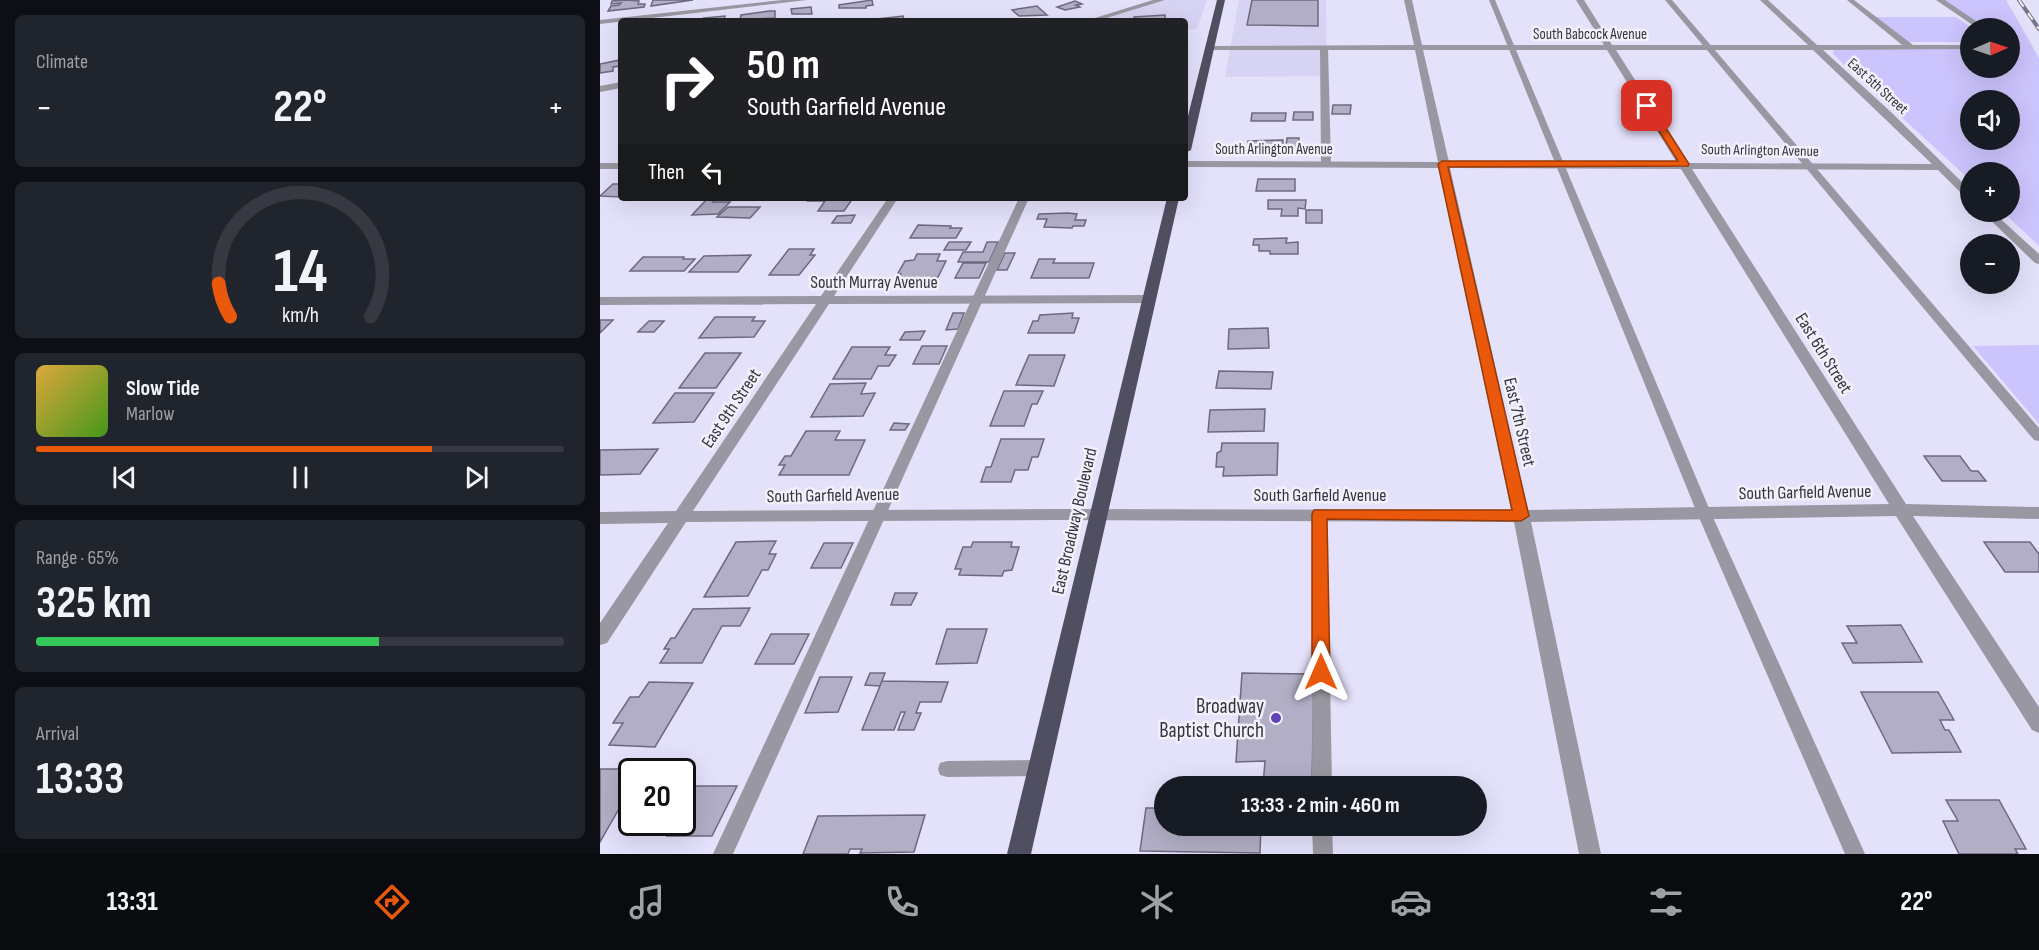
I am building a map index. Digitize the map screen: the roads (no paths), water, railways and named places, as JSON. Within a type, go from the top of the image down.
[{"type":"highway","points":[[1188,137],[1221,0]]},
{"type":"highway","name":"East Broadway Boulevard","points":[[1018,854],[1172,201]]},
{"type":"street","points":[[637,18],[803,0]]},
{"type":"street","points":[[1099,18],[1161,0]]},
{"type":"street","name":"East 7th Street","points":[[1408,0],[1442,164],[1521,516],[1590,854]]},
{"type":"street","name":"East 6th Street","points":[[1580,0],[1901,510],[2039,724]]},
{"type":"street","name":"East 5th Street","points":[[1764,0],[1889,115],[1960,186]]},
{"type":"street","points":[[1940,0],[1966,18]]},
{"type":"street","points":[[600,22],[618,20]]},
{"type":"street","name":"South Babcock Avenue","points":[[1209,48],[1960,47]]},
{"type":"street","points":[[600,89],[618,86]]},
{"type":"street","name":"South Arlington Avenue","points":[[1188,164],[1940,166]]},
{"type":"street","points":[[600,166],[618,166]]},
{"type":"street","name":"East 9th Street","points":[[600,638],[891,201]]},
{"type":"street","points":[[1998,222],[2039,260]]},
{"type":"street","name":"South Murray Avenue","points":[[600,301],[1148,299]]},
{"type":"street","name":"South Garfield Avenue","points":[[600,518],[878,513],[1097,516],[1320,514],[1521,516],[1901,510],[2039,513]]},
{"type":"lane","points":[[1492,0],[1704,513],[1855,854]]},
{"type":"lane","points":[[1668,0],[2039,437]]},
{"type":"lane","points":[[1850,0],[1910,47]]},
{"type":"lane","points":[[1324,48],[1326,164]]},
{"type":"lane","points":[[723,854],[1023,201]]},
{"type":"lane","points":[[1320,514],[1322,776]]},
{"type":"lane","points":[[947,769],[1039,768]]},
{"type":"lane","points":[[1322,836],[1323,854]]},
{"type":"railway","points":[[2019,0],[2039,29]]},
{"type":"place","name":"Broadway Baptist Church","points":[[1276,718]]}]
